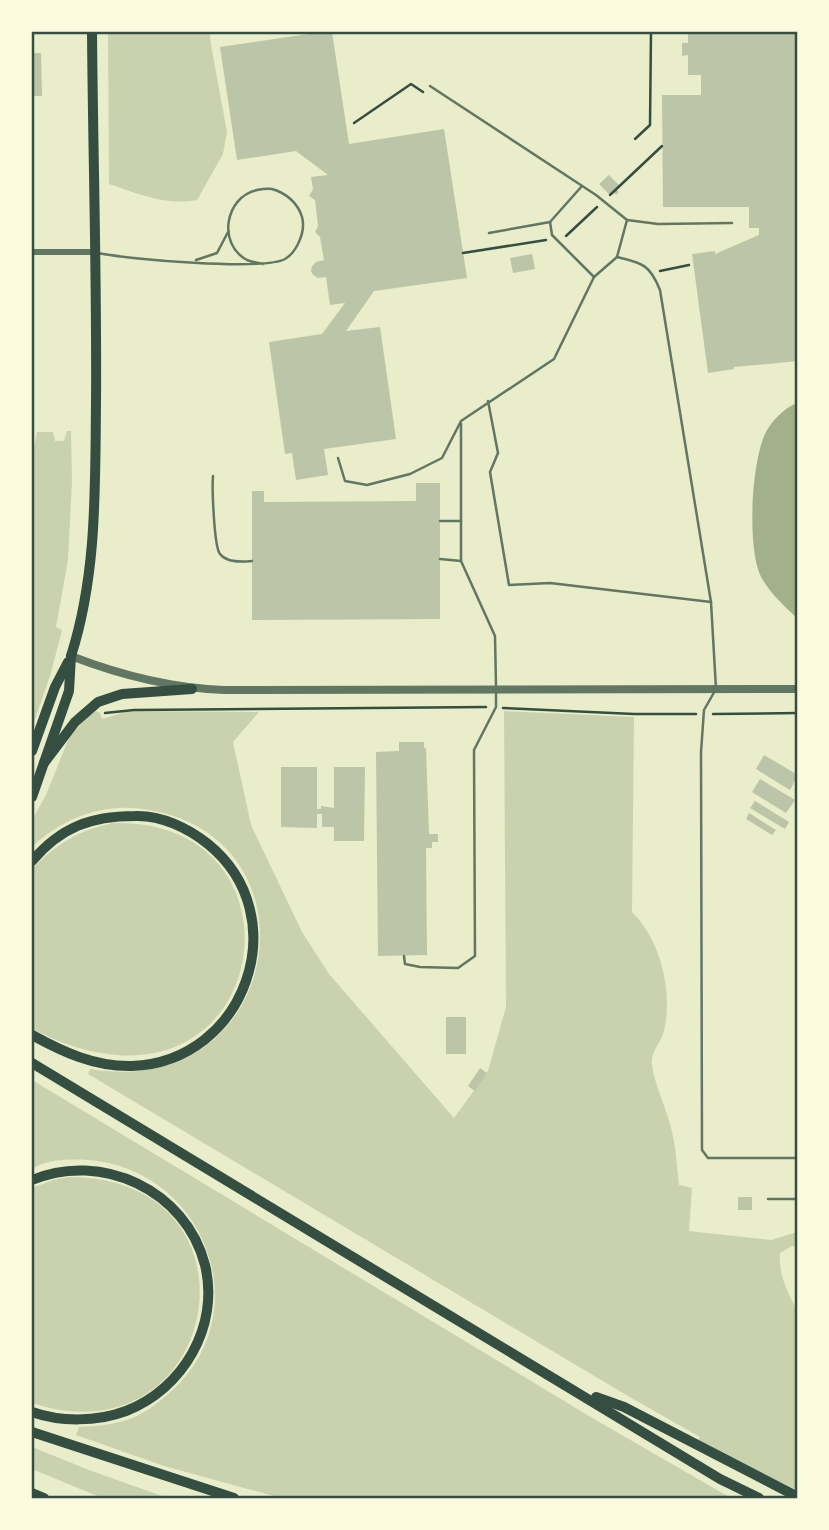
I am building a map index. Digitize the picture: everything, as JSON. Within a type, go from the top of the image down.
[{"type":"highway","points":[[32,751],[55,687],[71,656]]},
{"type":"highway","points":[[32,797],[69,691],[71,656]]},
{"type":"highway","points":[[44,763],[75,722],[98,702],[122,694],[192,689]]},
{"type":"highway","points":[[32,861],[45,845],[65,831],[88,821],[117,816],[142,816],[172,823],[196,834],[210,845],[235,874],[248,899],[254,954],[247,982],[234,1009],[215,1031],[190,1050],[160,1062],[132,1066],[97,1063],[66,1053],[32,1035]]},
{"type":"highway","points":[[32,1063],[720,1479],[759,1499]]},
{"type":"highway","points":[[32,1180],[65,1170],[88,1170],[103,1172],[141,1185],[165,1200],[181,1218],[205,1264],[207,1283],[201,1337],[192,1357],[169,1384],[152,1398],[113,1416],[79,1419],[42,1416],[32,1412]]},
{"type":"highway","points":[[573,1389],[624,1407],[797,1497]]},
{"type":"highway","points":[[32,1432],[234,1499]]},
{"type":"highway","points":[[32,1493],[44,1499]]},
{"type":"main road","points":[[71,656],[80,628],[93,547],[96,356],[92,32]]},
{"type":"street","points":[[32,252],[93,252]]},
{"type":"street","points":[[71,656],[98,667],[192,689],[797,689]]},
{"type":"lane","points":[[430,86],[582,186],[627,220],[657,224],[732,223]]},
{"type":"lane","points":[[489,233],[550,222],[582,186]]},
{"type":"lane","points":[[93,252],[110,256],[193,261],[263,264],[285,259],[300,241],[303,218],[291,198],[270,188],[247,192],[231,209],[228,232],[217,253],[193,261]]},
{"type":"lane","points":[[338,458],[345,481],[367,485],[410,474],[442,458],[461,421],[554,359],[594,277],[617,257],[627,220]]},
{"type":"lane","points":[[550,222],[552,235],[594,277]]},
{"type":"lane","points":[[228,232],[234,248],[240,254],[246,259],[263,264]]},
{"type":"lane","points":[[617,257],[639,262],[653,272],[660,290],[711,602],[716,689],[703,714],[701,811],[702,1150],[708,1158],[797,1158]]},
{"type":"lane","points":[[488,401],[498,453],[490,472],[509,585],[550,583],[711,602]]},
{"type":"lane","points":[[404,956],[405,964],[458,968],[475,956],[474,750],[496,707],[495,636],[461,561],[461,421]]},
{"type":"lane","points":[[213,476],[216,548],[221,556],[229,560],[252,561]]},
{"type":"lane","points":[[440,521],[461,521]]},
{"type":"lane","points":[[440,559],[461,561]]},
{"type":"lane","points":[[768,1199],[797,1199]]},
{"type":"path","points":[[635,139],[650,125],[651,32]]},
{"type":"path","points":[[355,123],[411,84],[423,92]]},
{"type":"path","points":[[565,237],[662,146]]},
{"type":"path","points":[[463,253],[552,239]]},
{"type":"path","points":[[653,272],[689,265]]},
{"type":"path","points":[[102,710],[106,714],[134,709],[496,707],[634,714],[797,713]]},
{"type":"shaded area","points":[[108,32],[210,32],[227,132],[223,154],[197,200],[163,200],[109,184]]},
{"type":"shaded area","points":[[798,403],[797,618],[764,583],[755,555],[752,521],[754,483],[764,436],[778,416]]},
{"type":"shaded area","points":[[67,431],[71,431],[72,481],[68,560],[56,627],[62,630],[32,728],[32,458],[37,432],[53,432],[55,441],[64,441]]},
{"type":"shaded area","points":[[96,711],[102,719],[137,711],[259,712],[233,742],[251,825],[302,932],[329,974],[454,1118],[488,1071],[506,1007],[504,711],[634,717],[632,912],[642,924],[657,952],[667,1000],[663,1036],[653,1056],[652,1065],[672,1132],[679,1185],[692,1188],[689,1231],[771,1240],[797,1232],[797,1246],[780,1253],[780,1261],[784,1283],[797,1311],[797,1490],[697,1441],[700,1437],[88,1074],[90,1069],[155,1068],[205,1046],[240,1009],[258,962],[258,913],[241,867],[205,831],[149,810],[117,808],[101,810],[71,820],[44,836],[32,847],[32,820],[46,795],[69,738],[86,718]]},
{"type":"shaded area","points":[[113,823],[180,835],[223,870],[243,917],[241,969],[218,1015],[175,1047],[112,1055],[32,1029],[32,869],[69,839]]},
{"type":"shaded area","points":[[32,1080],[594,1419],[731,1498],[281,1498],[164,1466],[76,1435],[79,1427],[133,1418],[167,1395],[195,1363],[211,1327],[215,1289],[207,1252],[190,1218],[164,1190],[129,1169],[88,1160],[50,1162],[32,1170]]},
{"type":"shaded area","points":[[69,1177],[133,1189],[176,1221],[197,1265],[198,1313],[181,1359],[146,1394],[96,1411],[32,1403],[32,1188]]},
{"type":"shaded area","points":[[32,1447],[162,1496],[176,1498],[102,1498],[32,1469]]},
{"type":"building","points":[[332,32],[349,144],[444,129],[467,278],[374,291],[346,331],[380,327],[396,439],[324,449],[328,475],[296,480],[292,453],[285,454],[269,342],[322,334],[345,303],[330,305],[326,277],[318,278],[311,271],[316,262],[324,260],[320,237],[315,232],[318,226],[315,200],[309,196],[313,189],[311,177],[328,175],[296,151],[237,160],[220,47]]},
{"type":"building","points":[[688,32],[798,32],[798,361],[734,367],[708,373],[692,254],[715,251],[715,254],[759,235],[759,228],[749,228],[749,207],[663,207],[662,95],[701,95],[701,75],[688,75],[688,55],[682,56],[682,43],[688,43]]},
{"type":"building","points":[[32,53],[41,53],[42,96],[32,96]]},
{"type":"building","points":[[609,175],[620,186],[616,189],[619,192],[616,195],[614,192],[610,195],[599,184]]},
{"type":"building","points":[[532,254],[535,269],[513,273],[510,258]]},
{"type":"building","points":[[416,483],[440,483],[440,619],[252,620],[252,491],[264,491],[264,502],[416,501]]},
{"type":"building","points":[[399,742],[424,742],[429,834],[438,834],[438,842],[432,842],[432,848],[426,848],[427,955],[378,956],[376,752],[399,751]]},
{"type":"building","points":[[764,755],[798,775],[790,790],[756,769]]},
{"type":"building","points":[[281,767],[317,767],[317,809],[321,809],[321,806],[334,808],[334,767],[365,767],[364,841],[334,841],[334,827],[322,827],[322,814],[317,814],[317,828],[281,827]]},
{"type":"building","points":[[760,779],[795,800],[786,813],[752,792]]},
{"type":"building","points":[[755,801],[789,822],[785,829],[750,808]]},
{"type":"building","points":[[749,813],[776,830],[772,835],[746,819]]},
{"type":"building","points":[[446,1017],[466,1017],[466,1054],[446,1054]]},
{"type":"building","points":[[480,1068],[487,1073],[475,1091],[468,1086]]},
{"type":"building","points":[[738,1197],[752,1197],[752,1210],[738,1210]]}]
